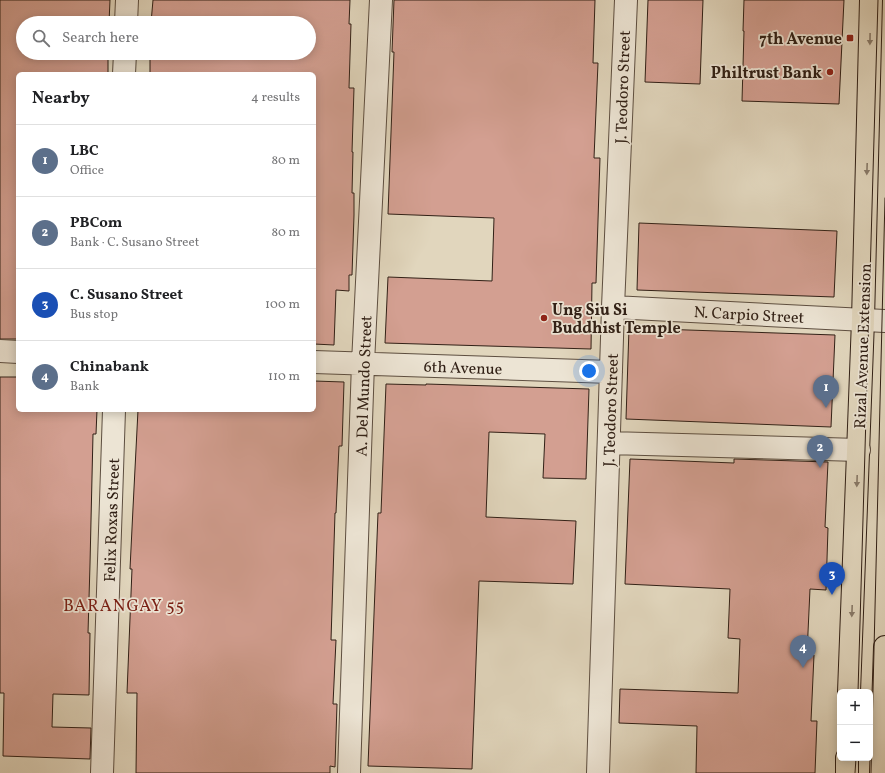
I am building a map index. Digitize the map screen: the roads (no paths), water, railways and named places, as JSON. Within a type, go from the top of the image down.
[{"type":"main road","name":"Rizal Avenue Extension","points":[[850,689],[863,320],[871,0]]},
{"type":"main road","points":[[881,773],[885,647]]},
{"type":"main road","points":[[847,761],[847,773]]},
{"type":"street","points":[[126,16],[127,0]]},
{"type":"street","name":"A. Del Mundo Street","points":[[349,773],[363,363],[381,0]]},
{"type":"street","name":"J. Teodoro Street","points":[[598,773],[613,307],[626,0]]},
{"type":"street","points":[[124,72],[125,60]]},
{"type":"street","name":"N. Carpio Street","points":[[613,307],[885,321]]},
{"type":"street","points":[[0,351],[16,352]]},
{"type":"street","name":"6th Avenue","points":[[316,362],[611,372]]},
{"type":"street","name":"Felix Roxas Street","points":[[102,773],[114,412]]},
{"type":"street","points":[[609,443],[858,450]]},
{"type":"tram line","points":[[858,689],[878,0]]},
{"type":"tram line","points":[[871,773],[885,198]]},
{"type":"tram line","points":[[855,773],[856,761]]},
{"type":"place","name":"7th Avenue","points":[[850,38]]},
{"type":"place","name":"Philtrust Bank","points":[[830,72]]},
{"type":"place","name":"Ung Siu Si Buddhist Temple","points":[[544,318]]},
{"type":"place","name":"LBC","points":[[826,408]]},
{"type":"place","name":"PBCom","points":[[820,468]]},
{"type":"place","name":"C. Susano Street","points":[[832,595]]},
{"type":"place","name":"Chinabank","points":[[803,668]]},
{"type":"district","name":"BARANGAY 55","points":[[124,605]]}]
